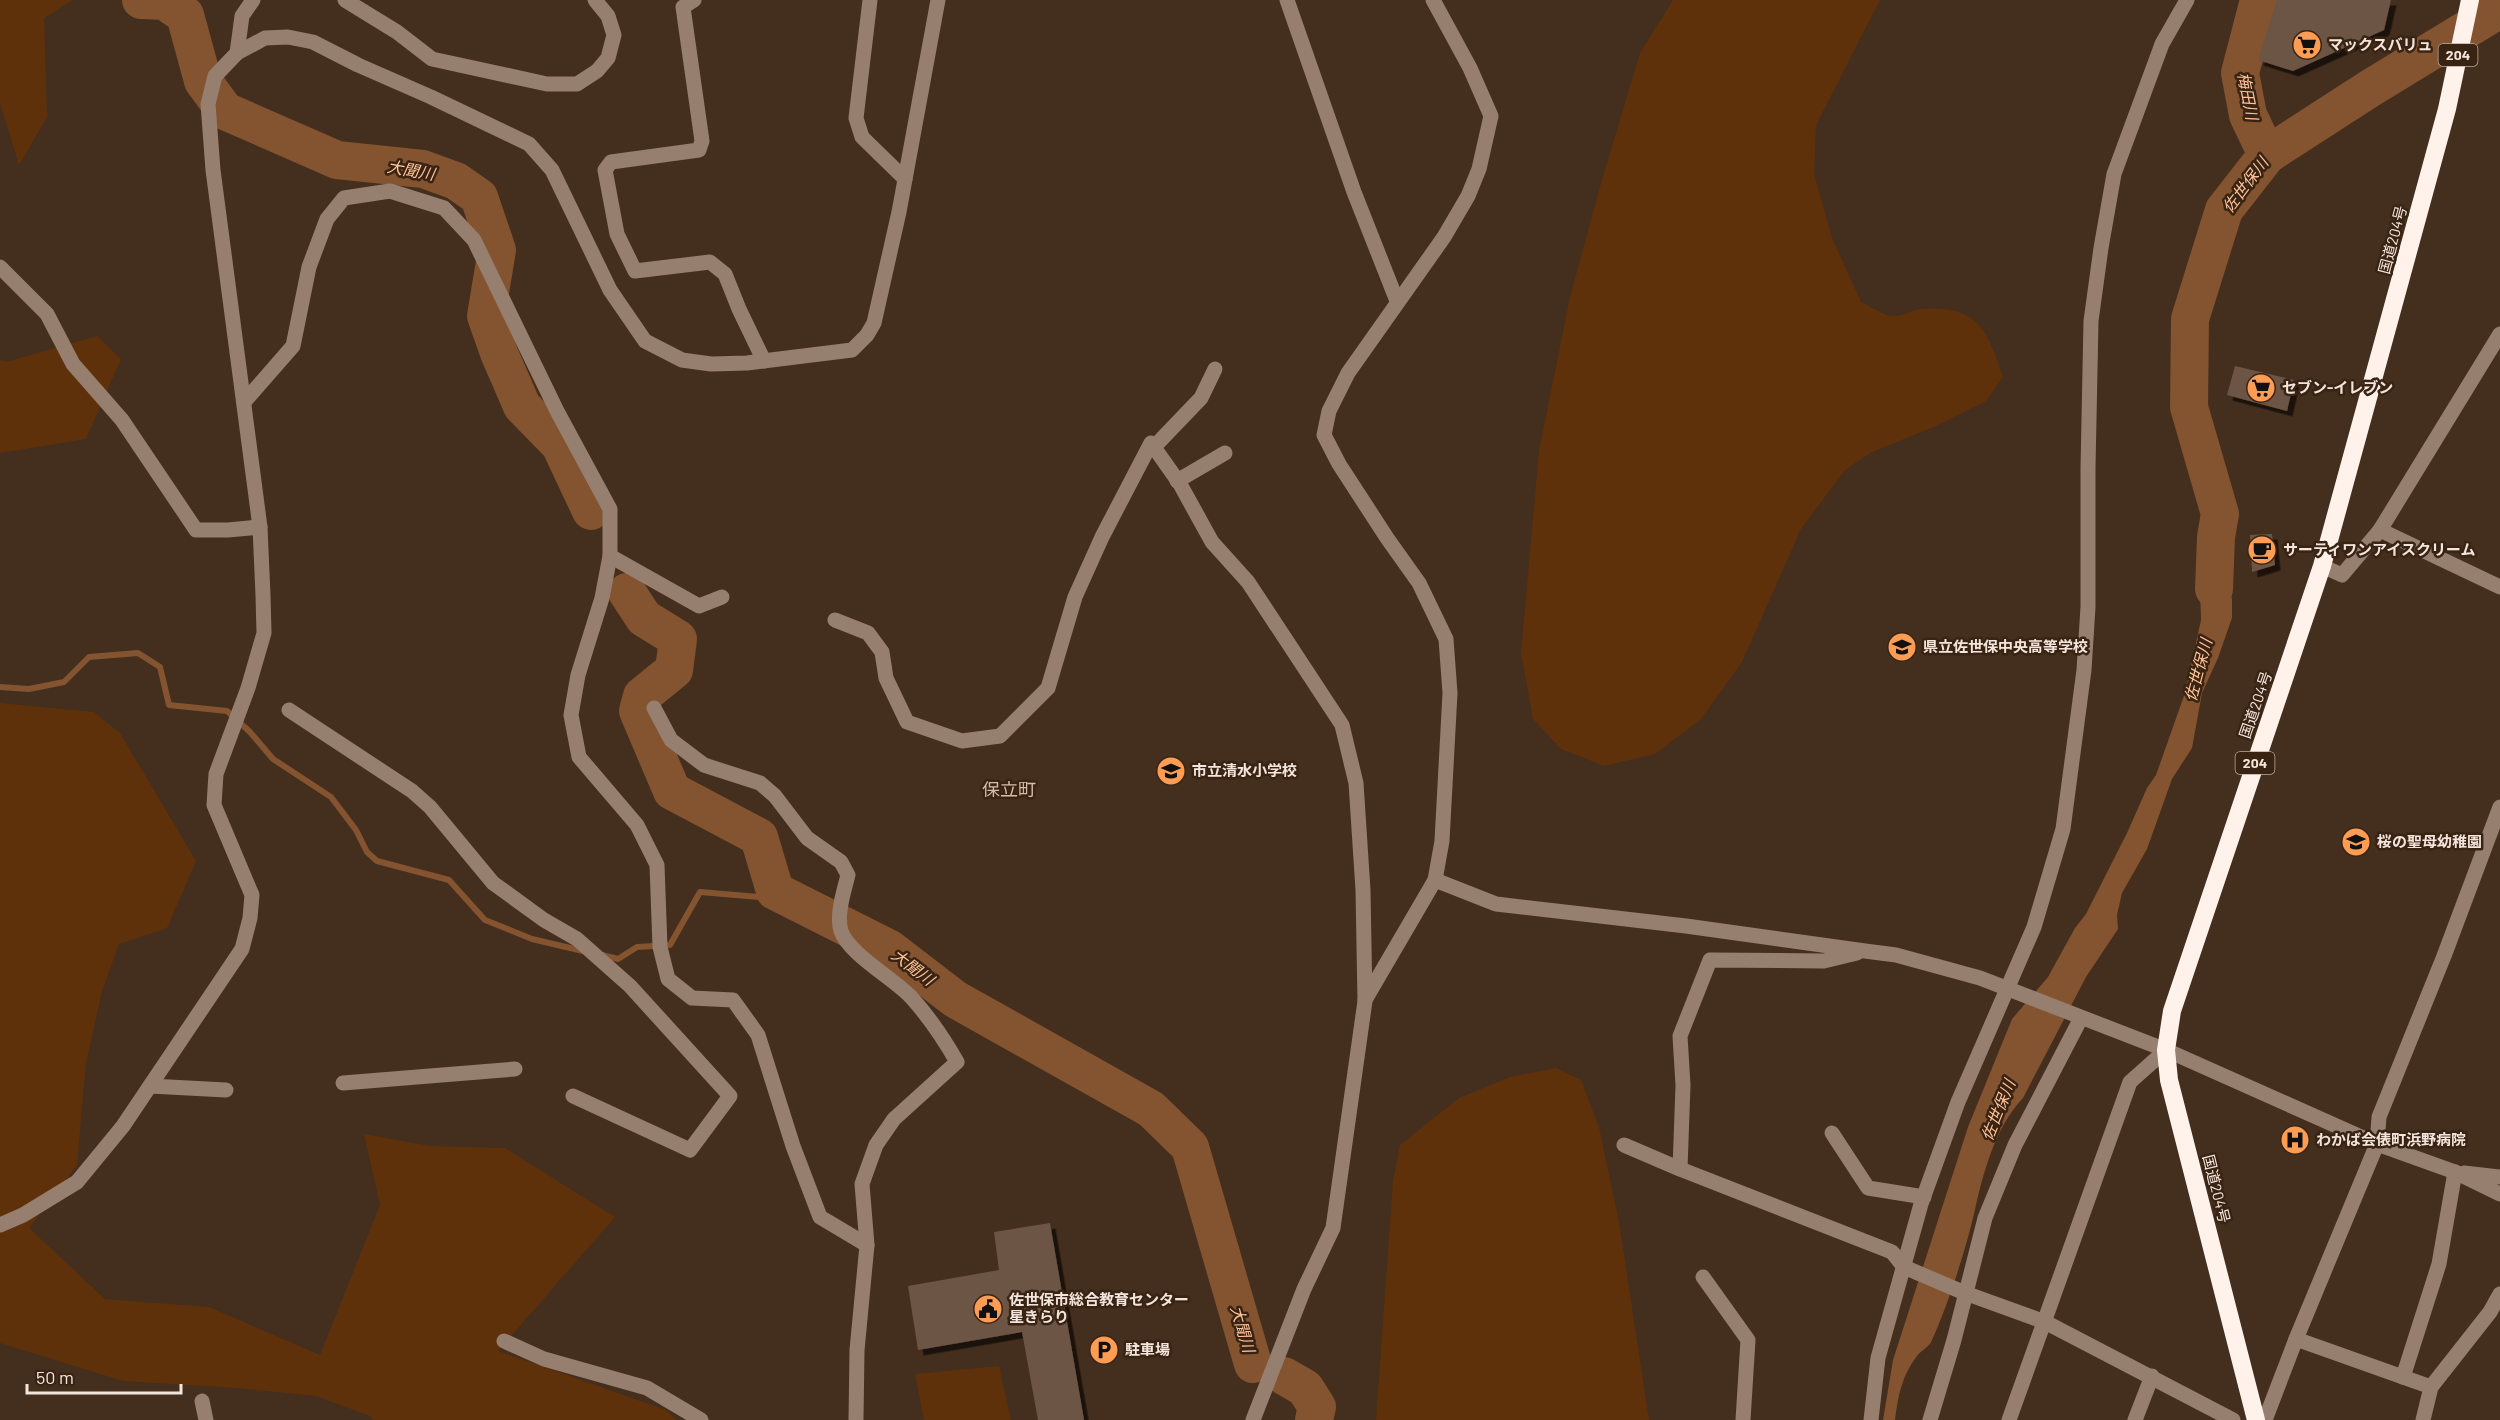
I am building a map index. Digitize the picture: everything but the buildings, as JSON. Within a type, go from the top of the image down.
[{"type":"highway","name":"国道204号","points":[[2256,1420],[2169,1080],[2166,1050],[2172,1011],[2322,566],[2447,109],[2470,0]]},
{"type":"street","points":[[237,53],[242,16],[253,0]]},
{"type":"street","points":[[345,0],[397,32],[432,59],[547,84],[577,84],[597,71],[608,58],[614,35],[608,16],[595,0]]},
{"type":"street","points":[[694,0],[683,7],[702,141],[699,150],[611,162],[605,170],[617,234],[635,271],[710,262],[725,274],[764,361]]},
{"type":"street","points":[[870,0],[856,118],[862,137],[905,179]]},
{"type":"street","points":[[0,1225],[23,1215],[77,1182],[123,1126],[242,949],[250,918],[252,895],[214,806],[216,774],[248,688],[264,633],[260,527],[213,170],[208,104],[215,76],[237,53],[265,38],[288,37],[312,42],[529,144],[552,170],[610,290],[645,341],[682,360],[711,364],[764,361],[852,350],[867,335],[874,323],[905,179],[938,0]]},
{"type":"street","points":[[1287,0],[1354,192],[1397,301]]},
{"type":"street","points":[[1365,1001],[1435,880],[1442,841],[1450,693],[1446,639],[1419,583],[1387,538],[1324,435],[1329,411],[1348,373],[1444,237],[1468,196],[1479,169],[1491,116],[1470,68],[1434,0]]},
{"type":"street","points":[[1871,1420],[1878,1358],[1923,1197],[1958,1102],[2034,927],[2063,829],[2080,704],[2088,607],[2091,321],[2114,174],[2163,44],[2187,0]]},
{"type":"street","points":[[244,402],[293,346],[309,267],[327,219],[344,198],[390,191],[401,194],[444,208],[474,240],[556,411],[610,509],[610,556],[603,598],[578,675],[571,715],[579,758],[637,825],[657,865],[660,940],[668,979],[692,998],[732,1000],[758,1035],[793,1146],[820,1217],[867,1245]]},
{"type":"street","points":[[0,267],[46,314],[73,364],[122,420],[196,530],[260,527]]},
{"type":"street","points":[[2322,566],[2342,575],[2380,530],[2500,334]]},
{"type":"street","points":[[1154,447],[1201,398],[1215,369]]},
{"type":"street","points":[[835,620],[868,633],[882,652],[886,678],[906,722],[963,741],[1000,736],[1048,688],[1075,597],[1102,537],[1151,443],[1177,481],[1212,542],[1248,582],[1342,725],[1356,783],[1363,890],[1365,1001],[1333,1228],[1304,1289],[1253,1420]]},
{"type":"street","points":[[1177,481],[1225,453]]},
{"type":"street","points":[[2380,530],[2500,587]]},
{"type":"street","points":[[610,556],[699,606],[722,597]]},
{"type":"street","points":[[654,708],[670,740],[704,765],[760,783],[775,796],[807,838],[841,862],[848,876],[842,902],[840,929],[846,943],[910,997],[940,1033],[957,1062],[894,1119],[876,1145],[862,1184],[867,1245],[857,1350],[856,1420]]},
{"type":"street","points":[[289,710],[411,790],[430,807],[493,883],[544,920],[577,939],[609,967],[630,986],[730,1096],[690,1150],[573,1096]]},
{"type":"street","points":[[2265,1420],[2377,1144],[2379,1117],[2444,956],[2500,807]]},
{"type":"street","points":[[1435,880],[1496,904],[1686,926],[1865,951],[1907,958],[2009,988],[2166,1050],[2377,1144],[2455,1172],[2500,1194]]},
{"type":"street","points":[[1680,1169],[1683,1085],[1680,1036],[1710,960],[1824,961],[1865,951]]},
{"type":"street","points":[[1930,1420],[1954,1340],[1985,1218],[2015,1145],[2074,1015]]},
{"type":"street","points":[[2009,1420],[2130,1082],[2166,1050]]},
{"type":"street","points":[[343,1083],[515,1069]]},
{"type":"street","points":[[150,1086],[226,1090]]},
{"type":"street","points":[[1832,1133],[1868,1188],[1923,1197]]},
{"type":"street","points":[[1624,1145],[1892,1252],[1904,1267],[1965,1293],[2045,1322],[2233,1420]]},
{"type":"street","points":[[2455,1172],[2500,1177]]},
{"type":"street","points":[[2403,1377],[2439,1264],[2455,1172]]},
{"type":"street","points":[[1703,1277],[1748,1340],[1743,1420]]},
{"type":"street","points":[[2423,1420],[2431,1387],[2490,1312],[2500,1294]]},
{"type":"street","points":[[2296,1339],[2431,1387]]},
{"type":"street","points":[[504,1341],[544,1359],[647,1388],[701,1420]]},
{"type":"street","points":[[2135,1420],[2152,1376]]},
{"type":"street","points":[[202,1401],[206,1420]]},
{"type":"shaded area","points":[[0,0],[73,0],[44,18],[47,117],[19,165],[0,103]]},
{"type":"shaded area","points":[[1673,0],[1880,0],[1816,125],[1814,174],[1832,238],[1861,302],[1890,316],[1921,309],[1940,309],[1956,311],[1968,316],[1985,333],[2003,377],[1986,401],[1936,426],[1870,453],[1845,470],[1801,529],[1742,662],[1701,719],[1655,754],[1604,766],[1561,749],[1533,719],[1521,653],[1539,451],[1570,297],[1600,187],[1640,53]]},
{"type":"shaded area","points":[[97,336],[121,359],[86,439],[0,453],[0,360],[6,362]]},
{"type":"shaded area","points":[[0,703],[94,712],[120,733],[196,861],[167,928],[119,944],[102,991],[86,1063],[77,1165],[29,1228],[105,1299],[209,1307],[320,1355],[380,1205],[364,1134],[430,1146],[505,1148],[615,1217],[498,1351],[666,1410],[676,1420],[373,1420],[370,1416],[316,1396],[123,1381],[0,1343]]},
{"type":"shaded area","points":[[1556,1068],[1581,1080],[1599,1127],[1619,1222],[1649,1420],[1376,1420],[1393,1181],[1400,1145],[1459,1098],[1510,1077]]},
{"type":"shaded area","points":[[999,1366],[1011,1420],[924,1420],[915,1374]]},
{"type":"water","points":[[2214,530],[2232,599],[2232,618],[2218,658],[2202,693],[2192,748],[2172,779],[2147,849],[2122,893],[2117,915],[2118,929],[2086,977],[2023,1098],[2013,1110],[1997,1138],[1981,1183],[1961,1261],[1938,1326],[1931,1342],[1912,1363],[1904,1378],[1895,1420],[1883,1420],[1893,1360],[1968,1127],[2012,1019],[2048,977],[2075,928],[2086,914],[2147,788],[2156,775],[2185,693],[2201,620],[2200,587]]},
{"type":"waterway","name":"大聞川","points":[[141,0],[164,1],[185,15],[203,81],[225,111],[337,160],[423,169],[456,181],[479,197],[497,250],[486,316],[499,353],[522,406],[560,445],[591,511]]},
{"type":"waterway","name":"大聞川","points":[[172,7],[174,0]]},
{"type":"waterway","name":"梅田川","points":[[2259,0],[2240,73],[2248,115],[2267,155]]},
{"type":"waterway","name":"佐世保川","points":[[2214,589],[2216,537],[2220,514],[2189,407],[2190,319],[2224,210],[2267,155],[2500,9]]},
{"type":"waterway","name":"大聞川","points":[[627,592],[644,618],[678,639],[674,670],[642,696],[638,711],[672,791],[759,837],[775,891],[890,949],[955,999],[1151,1109],[1190,1147],[1253,1364]]},
{"type":"waterway","points":[[0,687],[29,689],[64,682],[89,657],[138,653],[160,667],[169,705],[227,711],[250,732],[273,759],[331,797],[356,830],[367,852],[377,861],[449,880],[485,920],[532,939],[583,951]]},
{"type":"waterway","points":[[602,955],[618,959],[637,947],[670,945],[700,892],[759,897],[775,891]]},
{"type":"waterway","name":"大聞川","points":[[1284,1376],[1305,1388],[1317,1407],[1314,1420]]},
{"type":"place","name":"マックスバリュ","points":[[2307,45]]},
{"type":"place","name":"セブン-イレブン","points":[[2261,388]]},
{"type":"place","name":"サーティワンアイスクリーム","points":[[2262,550]]},
{"type":"place","name":"県立佐世保中央高等学校","points":[[1902,647]]},
{"type":"place","name":"市立清水小学校","points":[[1171,771]]},
{"type":"place","name":"桜の聖母幼稚園","points":[[2356,842]]},
{"type":"place","name":"わかば会俵町浜野病院","points":[[2295,1140]]},
{"type":"place","name":"佐世保市総合教育センター 星きらり","points":[[988,1309]]},
{"type":"place","name":"駐車場","points":[[1104,1350]]},
{"type":"district","name":"保立町","points":[[1009,790]]}]
